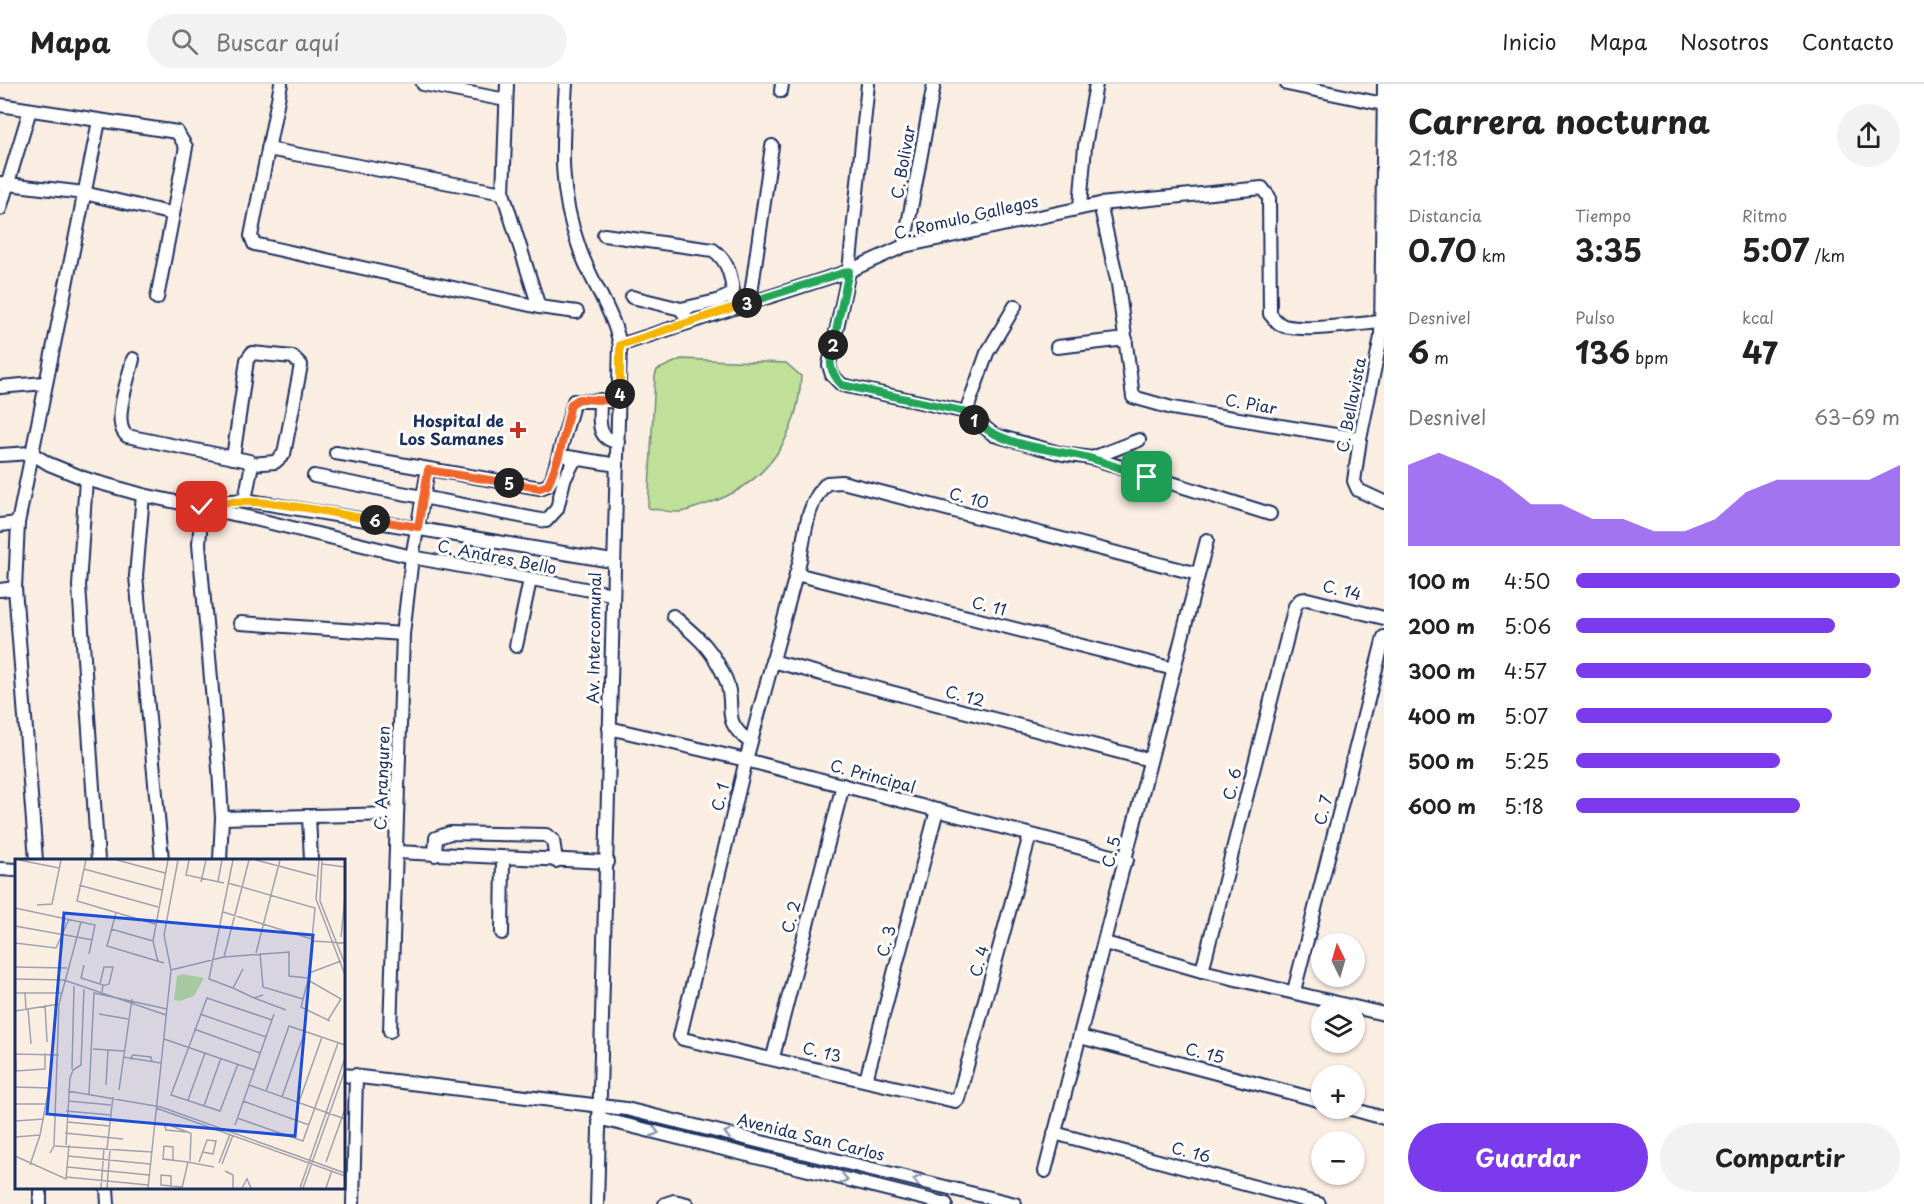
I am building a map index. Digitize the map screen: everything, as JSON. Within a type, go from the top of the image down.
[{"type":"street","points":[[281,84],[251,236],[254,244],[540,307],[577,312]]},
{"type":"street","points":[[423,84],[506,100]]},
{"type":"street","points":[[507,84],[503,193],[540,307]]},
{"type":"street","name":"Av. Intercomunal","points":[[566,84],[561,157],[564,197],[579,249],[616,327],[620,345],[620,401],[612,561],[608,862],[597,1204]]},
{"type":"street","points":[[868,84],[849,271],[829,365],[832,375],[842,385],[966,412],[994,435],[1063,454],[1092,458],[1270,514]]},
{"type":"street","name":"C. Bolivar","points":[[904,246],[934,84]]},
{"type":"street","points":[[1080,207],[1085,146],[1096,84]]},
{"type":"street","points":[[1287,84],[1383,104]]},
{"type":"street","name":"C. Bellavista","points":[[1384,84],[1380,321],[1383,337],[1360,439],[1354,481],[1358,490],[1384,502]]},
{"type":"street","points":[[0,105],[177,132],[183,139],[186,147],[157,298]]},
{"type":"street","points":[[0,208],[4,184],[30,111]]},
{"type":"street","points":[[36,859],[15,588],[18,523],[44,383],[99,121]]},
{"type":"street","points":[[750,302],[772,146]]},
{"type":"street","points":[[268,149],[503,193]]},
{"type":"street","points":[[4,184],[84,193],[174,214]]},
{"type":"street","name":"C. Romulo Gallegos","points":[[620,345],[688,321],[849,271],[904,246],[1080,207],[1262,188],[1269,197],[1270,314],[1275,320],[1282,326],[1302,327],[1380,321]]},
{"type":"street","points":[[1057,347],[1126,339],[1118,284],[1100,204]]},
{"type":"street","points":[[604,235],[713,250],[723,257],[730,271],[735,307]]},
{"type":"street","points":[[632,297],[681,309],[717,301],[733,294]]},
{"type":"street","points":[[966,412],[987,353],[1015,306]]},
{"type":"street","points":[[681,309],[688,321]]},
{"type":"street","name":"C. Piar","points":[[1126,339],[1133,397],[1137,400],[1360,439]]},
{"type":"street","points":[[133,359],[119,421],[121,432],[127,436],[233,458],[251,464],[274,462],[284,454],[301,365],[293,357],[252,353],[248,360],[233,458]]},
{"type":"street","points":[[0,387],[44,383]]},
{"type":"street","points":[[336,453],[540,488],[551,482],[571,404],[579,399],[620,401]]},
{"type":"street","points":[[600,400],[601,433],[605,439],[618,442]]},
{"type":"street","points":[[1092,458],[1139,440]]},
{"type":"street","points":[[0,455],[31,453]]},
{"type":"street","name":"C. Andres Bello","points":[[31,453],[49,464],[86,479],[143,495],[412,557],[612,594]]},
{"type":"street","points":[[559,456],[617,465]]},
{"type":"street","points":[[314,476],[422,495],[546,521],[557,509],[564,480],[575,459]]},
{"type":"street","points":[[245,500],[251,464]]},
{"type":"street","name":"C. Aranguren","points":[[390,1031],[403,634],[412,557],[428,470]]},
{"type":"street","points":[[86,479],[79,586],[98,859]]},
{"type":"street","name":"C. 10","points":[[796,574],[816,494],[827,483],[842,482],[1198,574]]},
{"type":"street","points":[[143,495],[136,576],[162,859]]},
{"type":"street","name":"C. Andres Bello","points":[[202,507],[218,502],[245,500],[612,561]]},
{"type":"street","points":[[202,507],[200,544],[222,818],[220,859]]},
{"type":"street","points":[[0,525],[18,523]]},
{"type":"street","name":"C. 5","points":[[1045,1171],[1207,540]]},
{"type":"street","name":"C. 1","points":[[681,1029],[750,742],[796,574]]},
{"type":"street","name":"C. 11","points":[[796,574],[1174,669]]},
{"type":"street","points":[[516,646],[530,580]]},
{"type":"street","points":[[0,590],[15,588]]},
{"type":"street","name":"C. 14","points":[[1295,606],[1299,600],[1307,598],[1384,618]]},
{"type":"street","name":"C. 6","points":[[1202,971],[1295,606]]},
{"type":"street","points":[[673,616],[708,645],[727,684],[732,722],[737,733],[750,742]]},
{"type":"street","points":[[240,623],[403,634]]},
{"type":"street","name":"C. 7","points":[[1294,991],[1384,637]]},
{"type":"street","name":"C. 12","points":[[772,662],[1150,760]]},
{"type":"street","name":"C. Principal","points":[[609,728],[746,760],[1126,860]]},
{"type":"street","name":"C. 2","points":[[772,1057],[843,785]]},
{"type":"street","name":"C. 3","points":[[866,1080],[937,810]]},
{"type":"street","points":[[222,818],[397,814]]},
{"type":"street","points":[[309,816],[311,859]]},
{"type":"street","points":[[435,855],[436,838],[450,833],[546,835],[553,840],[556,861]]},
{"type":"street","name":"C. 4","points":[[960,1096],[1030,835]]},
{"type":"street","points":[[396,852],[608,862]]},
{"type":"street","points":[[502,933],[503,858]]},
{"type":"street","points":[[0,869],[15,870]]},
{"type":"street","points":[[1105,943],[1202,971],[1384,1014]]},
{"type":"street","name":"C. 13","points":[[681,1029],[680,1036],[683,1039],[772,1057],[955,1101],[960,1096]]},
{"type":"street","name":"C. 15","points":[[1080,1037],[1311,1098]]},
{"type":"street","points":[[350,1075],[349,1178],[353,1204]]},
{"type":"street","name":"Avenida San Carlos","points":[[350,1075],[599,1104],[649,1114],[1015,1204]]},
{"type":"street","points":[[1365,1113],[1384,1118]]},
{"type":"street","name":"Avenida San Carlos","points":[[598,1118],[946,1204]]},
{"type":"street","name":"C. 16","points":[[1054,1133],[1319,1204]]},
{"type":"street","points":[[107,1189],[108,1204]]},
{"type":"street","points":[[665,1204],[674,1201],[687,1204]]},
{"type":"green space","points":[[681,359],[786,363],[801,376],[799,398],[786,438],[762,471],[747,484],[728,495],[690,510],[676,512],[648,508],[655,376],[657,370]]},
{"type":"place","name":"Hospital de Los Samanes","points":[[518,430]]},
{"type":"route","points":[[202,507],[218,502],[245,500],[418,527],[428,470],[536,488],[544,487],[552,479],[571,404],[579,399],[620,401],[620,345],[688,321],[849,271],[829,365],[832,375],[842,385],[966,412],[994,435],[1063,454],[1092,458],[1147,477]]}]
